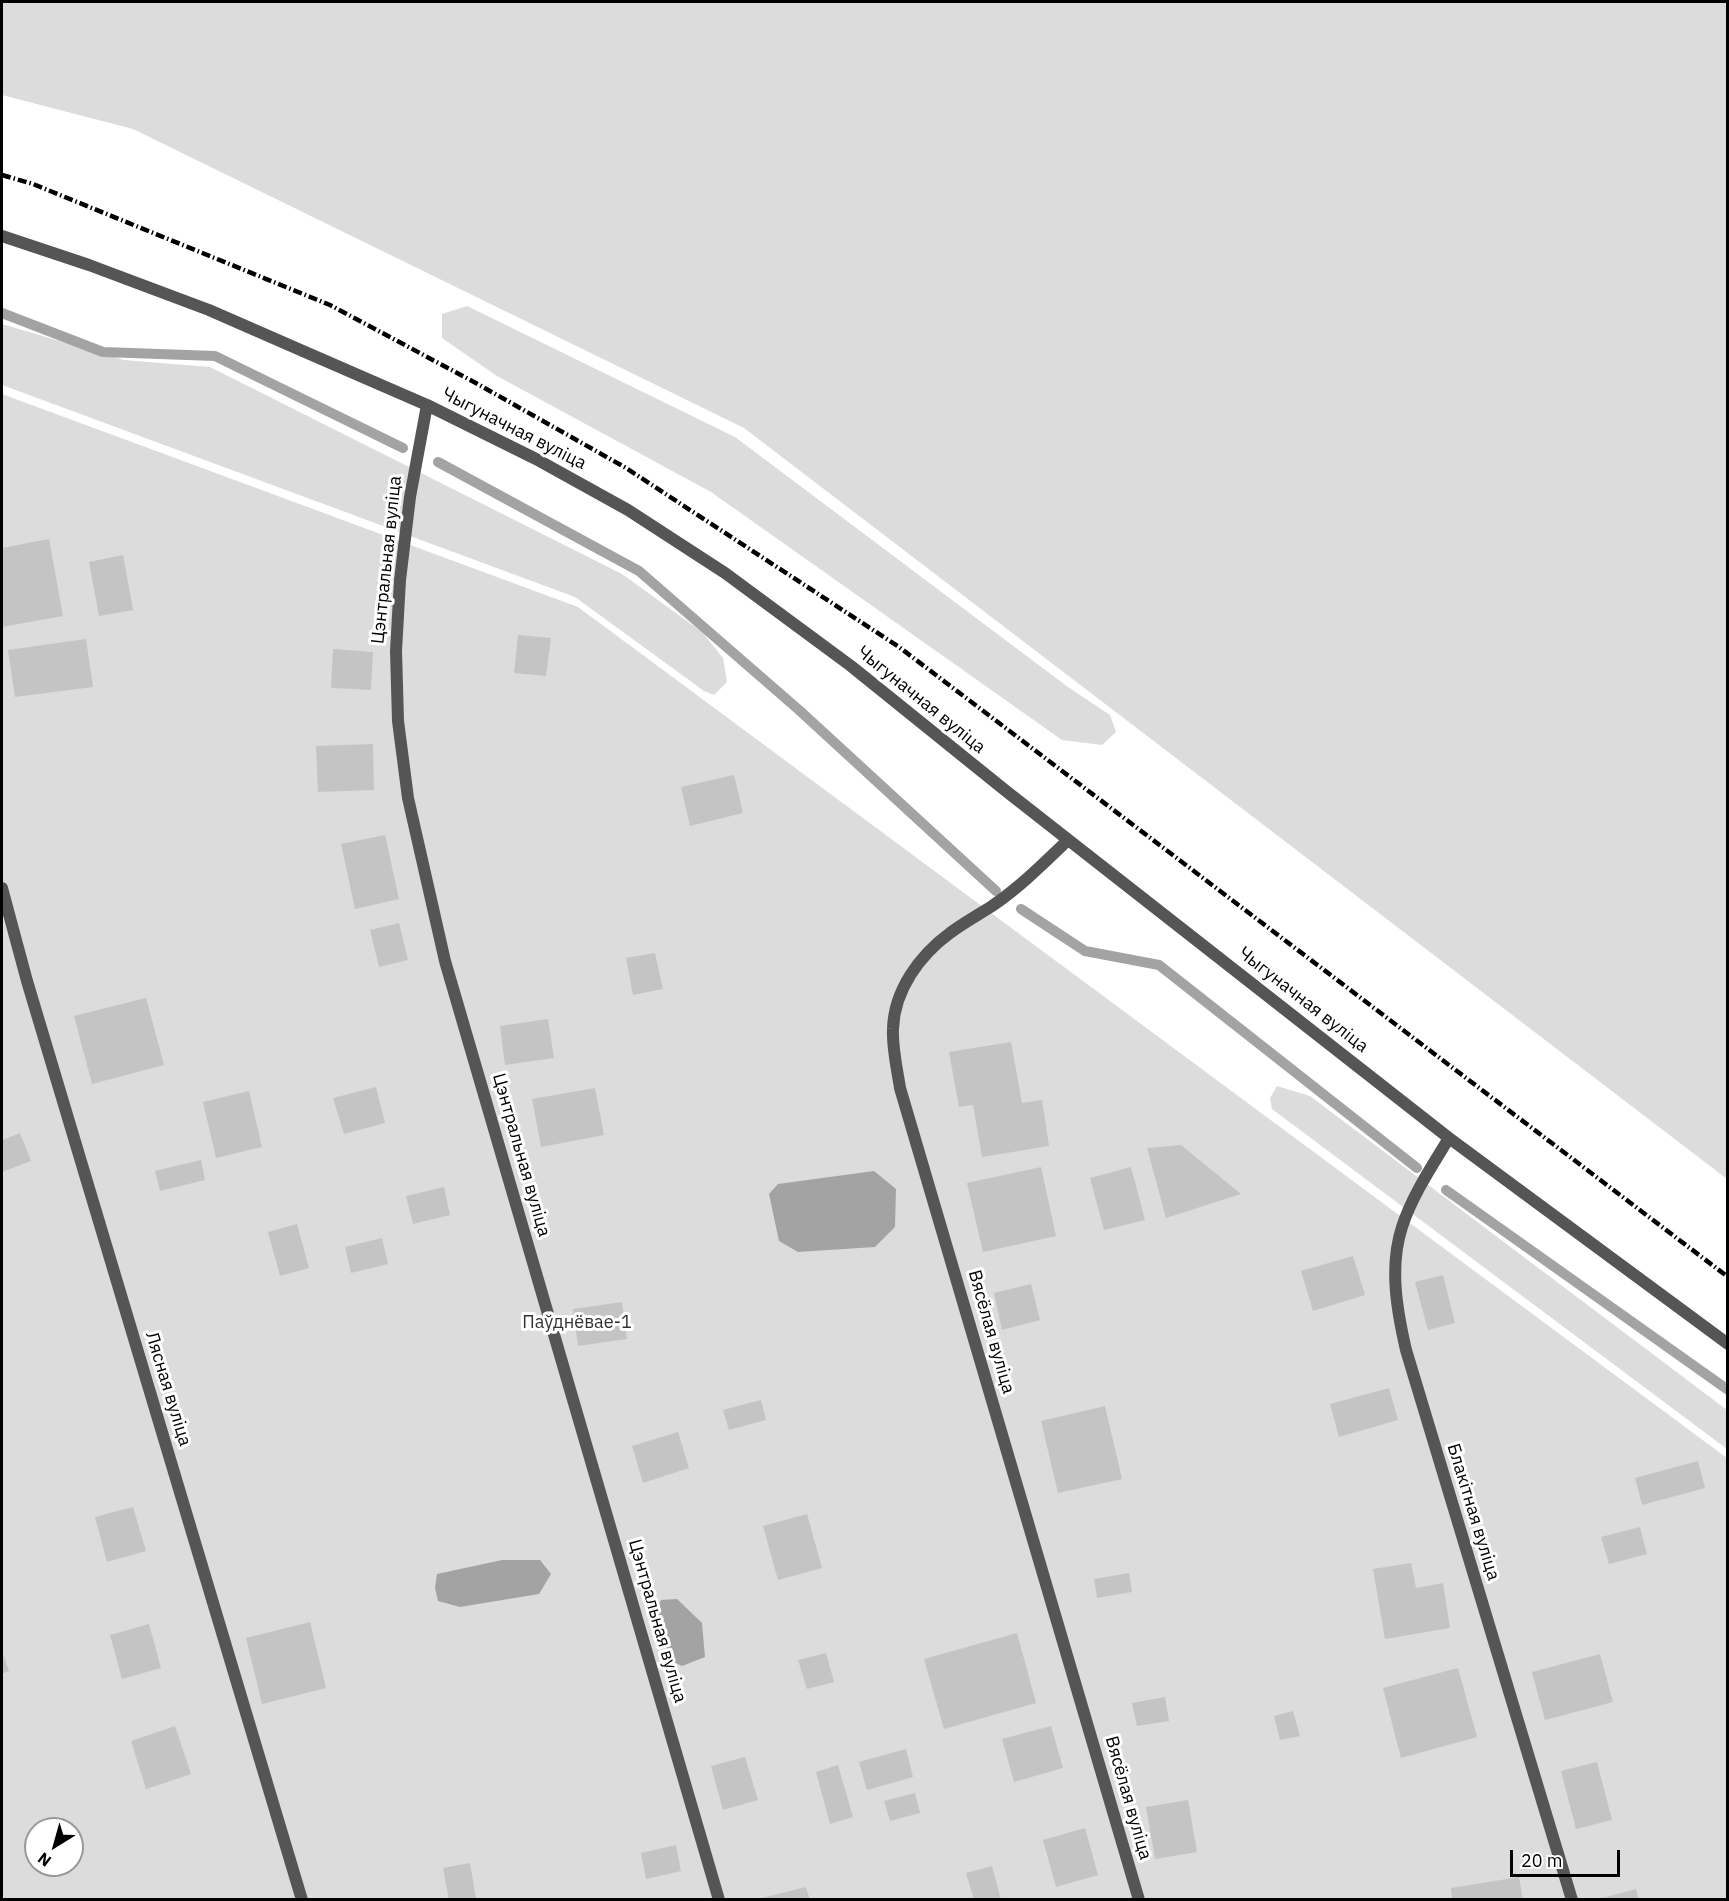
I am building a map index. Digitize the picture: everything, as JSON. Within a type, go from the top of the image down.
[{"type":"lane","name":"Чыгуначная вуліца","points":[[2,236],[89,265],[209,310],[427,405],[536,459],[628,510],[725,573],[851,666],[1068,840],[1449,1138],[1728,1344]]},
{"type":"lane","name":"Цэнтральная вуліца","points":[[427,405],[410,497],[400,580],[396,651],[398,721],[408,798],[446,961],[719,1899]]},
{"type":"lane","name":"Вясёлая вуліца","points":[[1068,840],[993,906],[949,933],[916,966],[897,1003],[893,1027],[895,1056],[904,1099],[1139,1899]]},
{"type":"lane","name":"Лясная вуліца","points":[[2,888],[27,981],[302,1899]]},
{"type":"lane","name":"Блакітная вуліца","points":[[1449,1138],[1419,1188],[1401,1228],[1395,1270],[1398,1313],[1406,1350],[1572,1899]]},
{"type":"green space","points":[[2,2],[1727,2],[1727,1179],[744,428],[133,129],[2,95]]},
{"type":"green space","points":[[467,306],[735,437],[1068,687],[1110,715],[1116,732],[1102,745],[1062,740],[711,492],[497,376],[442,338],[442,314]]},
{"type":"green space","points":[[2,324],[124,360],[210,367],[622,574],[702,632],[723,658],[727,682],[714,695],[704,691],[575,597],[2,385]]},
{"type":"green space","name":"Паўднёвае-1","points":[[2,394],[578,607],[1727,1458],[1727,1899],[2,1899]]},
{"type":"green space","points":[[1277,1086],[1310,1096],[1727,1410],[1727,1449],[1272,1109],[1270,1098]]},
{"type":"shaded area","points":[[874,1171],[896,1189],[895,1227],[875,1247],[798,1252],[779,1241],[769,1194],[778,1184]]},
{"type":"shaded area","points":[[502,1560],[540,1560],[551,1574],[539,1594],[460,1607],[438,1601],[435,1588],[437,1574]]},
{"type":"shaded area","points":[[677,1599],[702,1623],[705,1657],[682,1666],[671,1661],[654,1613],[661,1600]]},
{"type":"building","points":[[49,539],[63,616],[2,627],[2,548]]},
{"type":"building","points":[[123,555],[133,610],[99,616],[89,562]]},
{"type":"building","points":[[518,635],[551,638],[546,676],[514,673]]},
{"type":"building","points":[[86,639],[93,687],[15,697],[8,650]]},
{"type":"building","points":[[333,649],[373,652],[371,690],[331,688]]},
{"type":"building","points":[[373,744],[374,790],[318,792],[316,746]]},
{"type":"building","points":[[734,775],[743,813],[690,826],[681,787]]},
{"type":"building","points":[[385,835],[399,899],[355,909],[341,844]]},
{"type":"building","points":[[399,923],[408,960],[379,967],[370,930]]},
{"type":"building","points":[[655,953],[663,989],[633,995],[626,958]]},
{"type":"building","points":[[146,998],[164,1065],[92,1084],[74,1016]]},
{"type":"building","points":[[548,1019],[554,1058],[505,1065],[500,1026]]},
{"type":"building","points":[[1011,1042],[1022,1103],[1042,1100],[1049,1146],[982,1157],[973,1105],[959,1107],[949,1052]]},
{"type":"building","points":[[376,1087],[385,1123],[344,1134],[333,1098]]},
{"type":"building","points":[[595,1088],[604,1135],[541,1147],[532,1099]]},
{"type":"building","points":[[249,1091],[262,1147],[216,1158],[203,1102]]},
{"type":"building","points":[[20,1133],[31,1161],[2,1172],[2,1140]]},
{"type":"building","points":[[1181,1145],[1241,1194],[1166,1218],[1147,1148]]},
{"type":"building","points":[[201,1160],[205,1180],[160,1191],[155,1171]]},
{"type":"building","points":[[1041,1167],[1056,1236],[983,1252],[967,1183]]},
{"type":"building","points":[[1131,1167],[1145,1220],[1104,1230],[1090,1178]]},
{"type":"building","points":[[444,1187],[450,1215],[413,1224],[406,1196]]},
{"type":"building","points":[[297,1224],[309,1268],[280,1276],[268,1232]]},
{"type":"building","points":[[382,1238],[388,1264],[351,1273],[345,1247]]},
{"type":"building","points":[[1353,1256],[1365,1295],[1313,1311],[1301,1271]]},
{"type":"building","points":[[1443,1275],[1455,1323],[1428,1330],[1415,1282]]},
{"type":"building","points":[[1031,1284],[1040,1320],[1002,1330],[994,1293]]},
{"type":"building","points":[[622,1302],[627,1339],[578,1346],[573,1309]]},
{"type":"building","points":[[1389,1388],[1398,1420],[1339,1437],[1330,1404]]},
{"type":"building","points":[[761,1400],[766,1420],[729,1430],[723,1410]]},
{"type":"building","points":[[1105,1406],[1122,1479],[1058,1493],[1041,1421]]},
{"type":"building","points":[[678,1432],[689,1468],[643,1483],[632,1446]]},
{"type":"building","points":[[1698,1461],[1705,1488],[1642,1505],[1635,1478]]},
{"type":"building","points":[[133,1507],[146,1551],[107,1562],[95,1517]]},
{"type":"building","points":[[807,1514],[822,1568],[778,1580],[763,1526]]},
{"type":"building","points":[[1640,1527],[1647,1554],[1609,1564],[1601,1537]]},
{"type":"building","points":[[1411,1563],[1416,1588],[1443,1583],[1450,1628],[1385,1639],[1373,1569]]},
{"type":"building","points":[[1129,1573],[1132,1592],[1097,1598],[1094,1579]]},
{"type":"building","points":[[310,1622],[326,1688],[262,1704],[246,1638]]},
{"type":"building","points":[[149,1624],[161,1668],[122,1679],[110,1635]]},
{"type":"building","points":[[1017,1633],[1036,1703],[944,1729],[924,1659]]},
{"type":"building","points":[[2,1651],[9,1671],[2,1674]]},
{"type":"building","points":[[826,1653],[834,1682],[807,1689],[798,1660]]},
{"type":"building","points":[[1600,1654],[1613,1702],[1545,1720],[1532,1672]]},
{"type":"building","points":[[1458,1668],[1477,1737],[1401,1758],[1383,1688]]},
{"type":"building","points":[[1165,1697],[1169,1721],[1137,1726],[1132,1703]]},
{"type":"building","points":[[1293,1711],[1300,1736],[1280,1740],[1274,1716]]},
{"type":"building","points":[[175,1726],[191,1774],[146,1789],[131,1741]]},
{"type":"building","points":[[1051,1726],[1063,1768],[1014,1782],[1002,1739]]},
{"type":"building","points":[[906,1749],[913,1777],[867,1790],[859,1762]]},
{"type":"building","points":[[745,1757],[758,1800],[723,1810],[711,1766]]},
{"type":"building","points":[[1597,1762],[1612,1820],[1576,1829],[1561,1771]]},
{"type":"building","points":[[838,1765],[853,1817],[830,1824],[816,1772]]},
{"type":"building","points":[[915,1793],[920,1813],[890,1821],[884,1801]]},
{"type":"building","points":[[1188,1800],[1197,1852],[1155,1859],[1146,1807]]},
{"type":"building","points":[[1085,1828],[1098,1875],[1056,1887],[1043,1840]]},
{"type":"building","points":[[676,1845],[681,1871],[646,1879],[641,1853]]},
{"type":"building","points":[[470,1863],[476,1899],[449,1900],[443,1868]]},
{"type":"building","points":[[992,1866],[1001,1900],[974,1900],[966,1873]]},
{"type":"building","points":[[1519,1877],[1523,1900],[1452,1900],[1451,1888]]},
{"type":"building","points":[[806,1887],[810,1900],[758,1900],[758,1899]]},
{"type":"building","points":[[1636,1889],[1639,1900],[1599,1899]]},
{"type":"waterway","points":[[2,313],[103,352],[215,356],[403,448]]},
{"type":"waterway","points":[[438,462],[639,571],[799,710],[996,891]]},
{"type":"waterway","points":[[1021,909],[1085,951],[1159,965],[1417,1168]]},
{"type":"waterway","points":[[1446,1190],[1728,1390]]},
{"type":"railway","points":[[2,175],[33,184],[330,305],[474,382],[626,468],[899,647],[1728,1277]]}]
